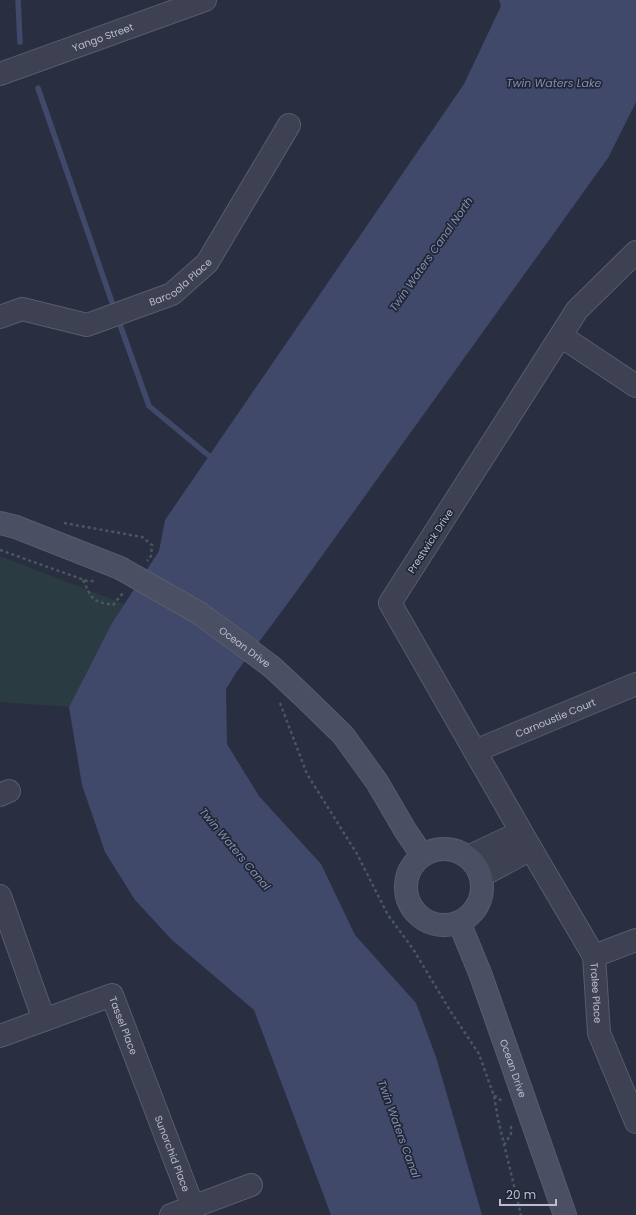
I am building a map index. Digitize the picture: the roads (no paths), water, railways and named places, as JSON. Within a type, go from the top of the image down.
[{"type":"street","name":"Yango Street","points":[[0,74],[205,0]]},
{"type":"street","name":"Barcoola Place","points":[[0,317],[22,309],[87,325],[172,294],[208,263],[289,125]]},
{"type":"street","name":"Prestwick Drive","points":[[526,840],[390,603],[577,310],[636,252]]},
{"type":"street","points":[[561,336],[636,386]]},
{"type":"street","name":"Ocean Drive","points":[[0,523],[16,527],[120,568],[199,613],[272,668],[302,695],[343,736],[377,782],[405,830],[422,855]]},
{"type":"street","name":"Carnoustie Court","points":[[475,751],[636,684]]},
{"type":"street","points":[[468,857],[526,840]]},
{"type":"street","points":[[481,876],[526,840]]},
{"type":"street","name":"Tralee Place","points":[[526,840],[594,956],[599,1033],[636,1122]]},
{"type":"street","points":[[445,848],[458,851],[468,857],[476,865],[481,876],[482,894],[474,911],[467,917],[459,922],[447,925],[435,924],[423,919],[413,911],[407,900],[405,888],[407,875],[413,864],[422,855],[433,850],[445,848]]},
{"type":"street","points":[[1,898],[44,1020]]},
{"type":"street","name":"Ocean Drive","points":[[459,922],[480,973],[565,1215]]},
{"type":"street","points":[[594,956],[636,940]]},
{"type":"street","name":"Tassel Place","points":[[0,1036],[112,995],[152,1100]]},
{"type":"street","name":"Sunorchid Place","points":[[152,1100],[194,1207]]},
{"type":"street","points":[[171,1215],[251,1184]]},
{"type":"water","name":"Twin Waters Lake","points":[[499,0],[636,0],[636,102],[608,158],[296,592],[236,673],[226,689],[227,744],[259,796],[321,864],[355,935],[416,1003],[436,1057],[482,1215],[331,1215],[254,1010],[172,940],[135,900],[105,852],[82,785],[69,707],[112,623],[159,551],[165,520],[464,84],[501,6]]},
{"type":"waterway","points":[[18,0],[20,42]]},
{"type":"waterway","points":[[38,88],[115,311]]},
{"type":"waterway","points":[[118,319],[149,406],[214,460]]},
{"type":"water label","name":"Twin Waters Canal North","points":[[431,254]]},
{"type":"water label","name":"Twin Waters Canal","points":[[235,849]]},
{"type":"water label","name":"Twin Waters Canal","points":[[399,1129]]}]
